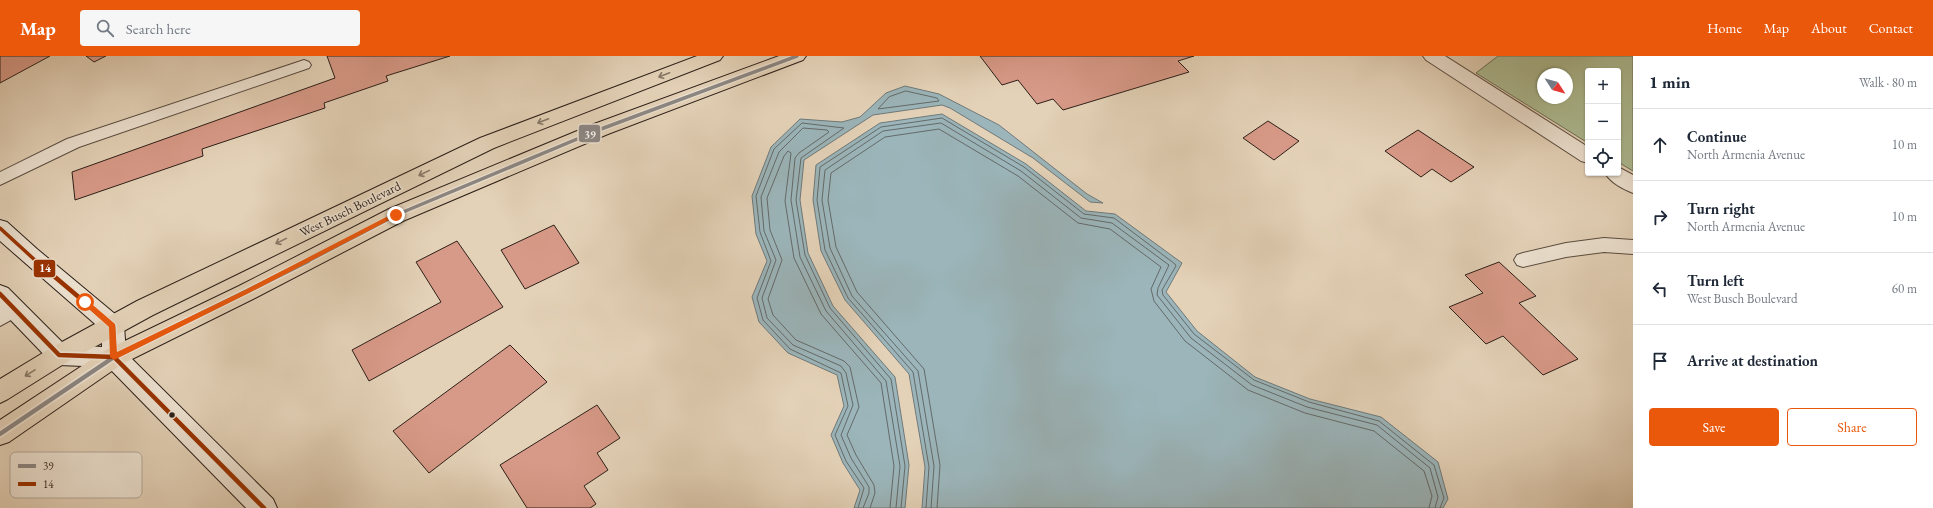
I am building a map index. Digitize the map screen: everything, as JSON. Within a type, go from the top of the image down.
[{"type":"main road","name":"West Busch Boulevard","points":[[0,392],[60,355],[165,298],[487,143],[714,56]]},
{"type":"main road","name":"West Busch Boulevard","points":[[0,434],[114,357],[247,292],[396,215],[601,129],[797,56]]},
{"type":"main road","points":[[1432,56],[1585,154]]},
{"type":"main road","points":[[1620,176],[1633,185]]},
{"type":"main road","points":[[0,228],[29,255],[113,326],[114,357],[264,508]]},
{"type":"main road","points":[[5,307],[60,355],[114,357]]},
{"type":"lane","points":[[0,179],[73,143],[304,65]]},
{"type":"lane","points":[[1522,260],[1566,250],[1604,245],[1633,247]]},
{"type":"green space","points":[[1498,56],[1633,56],[1633,171],[1621,164],[1621,68],[1585,68],[1585,141],[1476,73]]},
{"type":"water","points":[[905,86],[939,94],[999,125],[1087,194],[1103,203],[1090,202],[1033,158],[950,108],[942,105],[873,115],[804,160],[800,200],[808,253],[833,306],[895,377],[909,465],[905,508],[854,508],[860,490],[843,463],[831,435],[844,406],[837,375],[788,353],[759,322],[752,297],[767,261],[756,234],[752,196],[771,147],[800,119],[842,122],[860,117],[886,93]]},
{"type":"water","points":[[942,114],[1026,164],[1086,211],[1115,214],[1182,263],[1166,292],[1197,331],[1255,377],[1310,399],[1381,417],[1438,462],[1448,499],[1443,508],[922,508],[925,467],[909,374],[845,300],[821,251],[813,200],[816,165],[880,123]]},
{"type":"building","points":[[0,56],[50,56],[0,83]]},
{"type":"building","points":[[86,56],[106,56],[94,62]]},
{"type":"building","points":[[327,56],[450,56],[386,76],[388,81],[324,103],[325,108],[202,149],[203,156],[75,200],[72,172],[335,78]]},
{"type":"building","points":[[980,56],[1194,56],[1178,61],[1189,72],[1063,110],[1053,99],[1037,104],[1018,80],[1002,85]]},
{"type":"building","points":[[1268,121],[1299,141],[1274,160],[1243,138]]},
{"type":"building","points":[[1418,130],[1474,167],[1451,182],[1432,169],[1421,177],[1385,151]]},
{"type":"building","points":[[554,225],[579,263],[525,289],[501,250]]},
{"type":"building","points":[[457,241],[503,307],[369,381],[352,350],[441,302],[416,262]]},
{"type":"building","points":[[1499,262],[1536,296],[1519,303],[1578,359],[1543,375],[1503,336],[1486,344],[1449,307],[1483,293],[1465,275]]},
{"type":"building","points":[[510,345],[547,382],[429,473],[393,431]]},
{"type":"building","points":[[597,405],[620,438],[597,453],[608,470],[584,486],[596,504],[590,508],[527,508],[500,465]]},
{"type":"transit line","name":"39","points":[[0,434],[114,357],[247,292],[396,215],[601,129],[797,56]]},
{"type":"transit line","name":"14","points":[[0,228],[29,255],[113,326],[114,357]]},
{"type":"transit line","name":"14","points":[[0,294],[59,355],[114,357],[264,508]]},
{"type":"route","points":[[85,302],[113,326],[114,357],[247,292],[396,215]]}]
